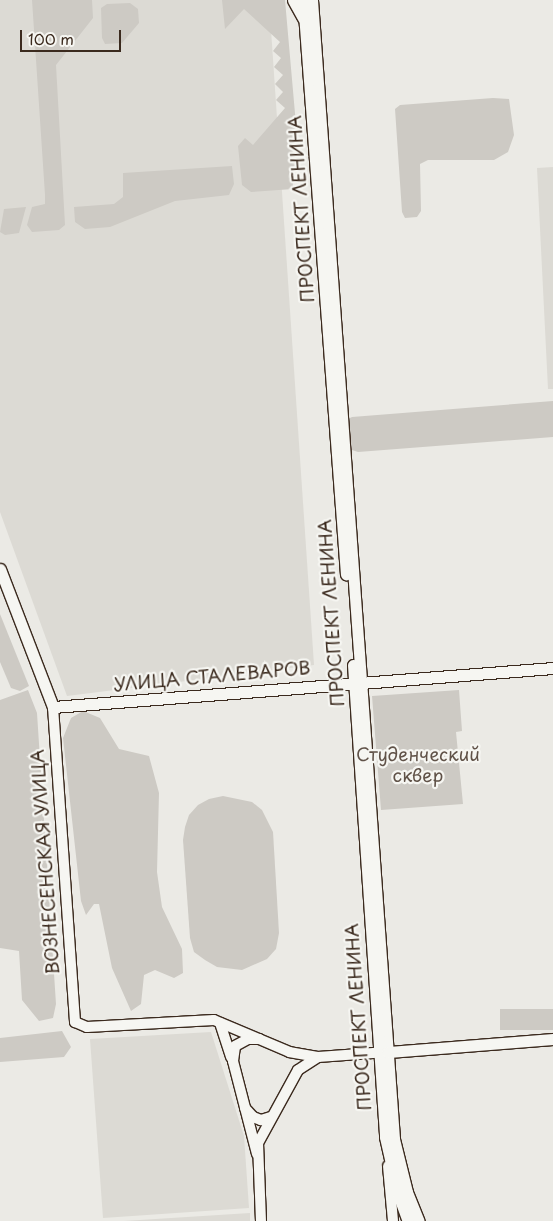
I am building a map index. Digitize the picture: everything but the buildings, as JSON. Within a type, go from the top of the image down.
[{"type":"main road","points":[[292,0],[309,19]]},
{"type":"main road","name":"ПРОСПЕКТ ЛЕНИНА","points":[[303,0],[309,19],[358,682],[383,1052],[385,1137],[398,1194],[408,1221]]},
{"type":"main road","name":"ПРОСПЕКТ ЛЕНИНА","points":[[309,19],[314,0]]},
{"type":"main road","name":"ВОЗНЕСЕНСКАЯ УЛИЦА","points":[[0,570],[53,707]]},
{"type":"main road","name":"УЛИЦА СТАЛЕВАРОВ","points":[[53,707],[553,668]]},
{"type":"main road","points":[[383,1052],[553,1039]]},
{"type":"main road","name":"ПРОСПЕКТ ЛЕНИНА","points":[[383,1052],[396,1148],[407,1192],[419,1221]]},
{"type":"street","name":"ВОЗНЕСЕНСКАЯ УЛИЦА","points":[[53,707],[75,1022],[87,1027],[217,1021]]},
{"type":"street","points":[[217,1021],[289,1052],[295,1056],[298,1070]]},
{"type":"street","points":[[217,1021],[232,1061],[257,1154]]},
{"type":"street","points":[[232,1061],[235,1046],[241,1040],[259,1039]]},
{"type":"street","points":[[289,1052],[318,1057],[383,1052]]},
{"type":"street","points":[[261,1221],[258,1143],[298,1070],[318,1057]]},
{"type":"street","points":[[244,1108],[253,1117],[261,1120],[271,1117]]},
{"type":"street","points":[[385,1137],[393,1221]]},
{"type":"shaded area","points":[[0,0],[269,0],[314,665],[67,696],[0,512]]},
{"type":"shaded area","points":[[553,167],[553,389],[548,389],[537,168]]},
{"type":"shaded area","points":[[211,1032],[244,1136],[249,1208],[103,1218],[90,1039]]},
{"type":"shaded area","points":[[250,1213],[250,1221],[124,1221]]},
{"type":"green space","points":[[32,0],[92,0],[93,18],[56,65],[65,225],[59,230],[32,232],[27,225],[32,207],[45,204],[45,195]]},
{"type":"green space","points":[[222,0],[285,0],[300,170],[292,171],[293,189],[251,192],[242,185],[238,146],[245,138],[253,145],[285,108],[276,100],[283,92],[275,84],[283,75],[274,67],[281,58],[273,51],[280,42],[244,9],[225,29]]},
{"type":"green space","points":[[130,3],[138,9],[139,23],[122,43],[105,44],[102,38],[101,8],[107,4]]},
{"type":"green space","points":[[493,98],[509,99],[514,135],[508,152],[494,160],[428,160],[420,164],[421,211],[417,217],[405,218],[402,212],[395,109],[400,105]]},
{"type":"green space","points":[[232,166],[234,184],[229,195],[175,201],[110,227],[85,229],[75,222],[74,207],[114,204],[123,197],[123,173]]},
{"type":"green space","points":[[26,207],[19,233],[5,235],[0,232],[4,209]]},
{"type":"green space","points":[[553,401],[553,437],[358,452],[349,449],[348,419],[352,417]]},
{"type":"green space","points":[[0,614],[29,686],[20,691],[11,688],[0,662]]},
{"type":"green space","points":[[28,690],[37,713],[56,1004],[53,1018],[39,1021],[22,1000],[19,951],[0,948],[0,700]]},
{"type":"green space","name":"Студенческий сквер","points":[[459,690],[462,731],[456,732],[463,804],[381,810],[372,696]]},
{"type":"green space","points":[[83,711],[100,718],[119,749],[149,756],[159,793],[157,872],[162,907],[182,949],[183,973],[174,978],[155,970],[144,975],[141,1004],[131,1011],[112,968],[99,904],[94,904],[86,915],[81,901],[63,738],[71,718]]},
{"type":"green space","points":[[223,796],[252,802],[262,810],[273,832],[279,933],[276,949],[267,959],[242,970],[217,967],[205,960],[194,952],[190,938],[183,840],[185,827],[189,815],[198,805],[209,799]]},
{"type":"green space","points":[[500,1009],[553,1009],[553,1030],[500,1030]]},
{"type":"green space","points":[[62,1031],[71,1047],[64,1057],[0,1062],[0,1038]]}]
